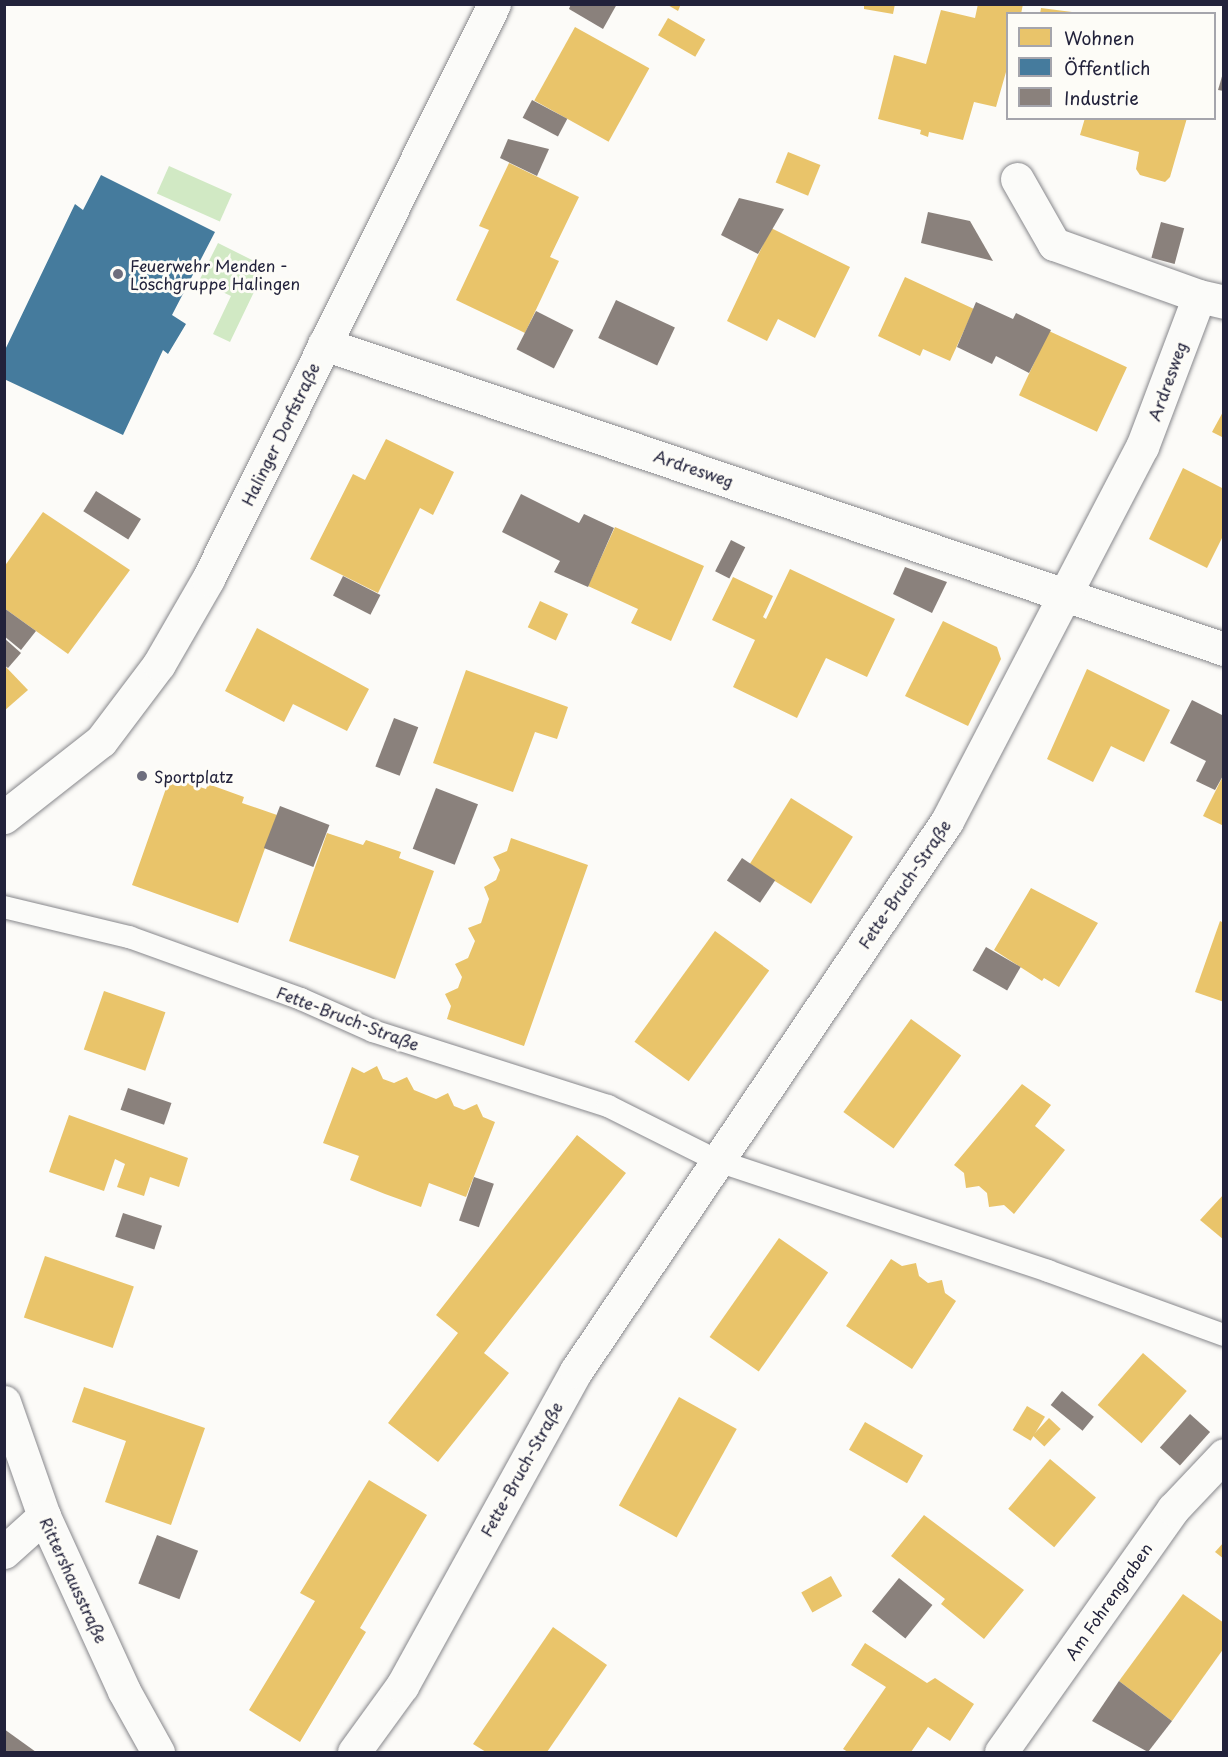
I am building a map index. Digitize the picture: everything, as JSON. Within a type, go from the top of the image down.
[{"type":"street","name":"Halinger Dorfstraße","points":[[4,817],[101,741],[159,664],[208,579],[494,4]]},
{"type":"street","name":"Ardresweg","points":[[1017,179],[1054,244],[1211,299],[1142,447],[1063,592]]},
{"type":"street","name":"Ardresweg","points":[[324,344],[1063,592],[1224,649]]},
{"type":"street","name":"Fette-Bruch-Straße","points":[[354,1752],[402,1686],[576,1371],[947,821],[1063,592]]},
{"type":"street","name":"Rittershausstraße","points":[[4,1402],[44,1516],[124,1691],[158,1752]]},
{"type":"street","name":"Am Fohrengraben","points":[[1001,1752],[1173,1509],[1224,1455]]},
{"type":"street","points":[[4,1552],[44,1516]]},
{"type":"lane","name":"Fette-Bruch-Straße","points":[[4,907],[129,937],[301,999],[373,1031],[608,1106],[718,1161],[1048,1271],[1224,1335]]},
{"type":"green space","points":[[169,166],[232,194],[220,221],[157,193]]},
{"type":"green space","points":[[218,243],[266,267],[230,342],[213,334],[231,296],[199,281]]},
{"type":"building: Wohnen","points":[[666,4],[681,4],[678,11]]},
{"type":"building: Wohnen","points":[[864,4],[895,4],[893,14],[864,9]]},
{"type":"building: Wohnen","points":[[978,4],[1023,4],[1021,12],[1006,12],[1006,72],[996,107],[974,102],[963,140],[929,132],[928,137],[920,134],[921,130],[878,119],[894,55],[926,64],[941,10],[975,18]]},
{"type":"building: Wohnen","points":[[1041,8],[1072,12],[1040,12]]},
{"type":"building: Wohnen","points":[[668,18],[705,40],[695,57],[658,35]]},
{"type":"building: Wohnen","points":[[575,27],[649,68],[609,142],[534,100]]},
{"type":"building: Wohnen","points":[[1084,120],[1186,120],[1170,177],[1165,182],[1140,175],[1136,169],[1139,152],[1080,135]]},
{"type":"building: Wohnen","points":[[788,152],[820,165],[808,196],[776,183]]},
{"type":"building: Wohnen","points":[[509,163],[579,197],[550,257],[559,261],[525,333],[456,300],[489,230],[479,226]]},
{"type":"building: Wohnen","points":[[771,228],[850,267],[815,338],[778,319],[767,341],[727,321]]},
{"type":"building: Wohnen","points":[[905,277],[974,309],[950,361],[923,349],[920,356],[878,336]]},
{"type":"building: Wohnen","points":[[1049,331],[1127,367],[1097,432],[1019,395]]},
{"type":"building: Wohnen","points":[[1224,410],[1224,438],[1212,432]]},
{"type":"building: Wohnen","points":[[386,439],[454,472],[433,515],[420,508],[378,593],[310,559],[353,474],[365,480]]},
{"type":"building: Wohnen","points":[[1183,468],[1224,489],[1224,534],[1207,568],[1149,539]]},
{"type":"building: Wohnen","points":[[43,512],[130,570],[68,654],[4,608],[4,567]]},
{"type":"building: Wohnen","points":[[615,527],[704,566],[671,641],[631,623],[638,609],[588,586]]},
{"type":"building: Wohnen","points":[[790,569],[895,619],[867,677],[826,658],[797,718],[733,687],[755,640],[712,620],[733,577],[773,596],[763,617],[766,619]]},
{"type":"building: Wohnen","points":[[540,601],[568,614],[556,640],[528,627]]},
{"type":"building: Wohnen","points":[[943,621],[997,647],[1001,659],[968,726],[905,696]]},
{"type":"building: Wohnen","points":[[257,628],[369,689],[347,731],[293,704],[284,722],[225,691]]},
{"type":"building: Wohnen","points":[[4,665],[28,690],[4,711]]},
{"type":"building: Wohnen","points":[[1087,669],[1170,710],[1144,762],[1111,746],[1093,782],[1047,759]]},
{"type":"building: Wohnen","points":[[466,670],[568,707],[557,739],[535,732],[513,792],[433,763]]},
{"type":"building: Wohnen","points":[[1224,774],[1224,826],[1203,816]]},
{"type":"building: Wohnen","points":[[170,777],[206,789],[208,784],[244,797],[242,803],[277,815],[238,923],[132,885]]},
{"type":"building: Wohnen","points":[[791,798],[853,837],[811,904],[749,865]]},
{"type":"building: Wohnen","points":[[327,833],[363,845],[366,840],[401,852],[399,858],[434,871],[395,979],[289,941]]},
{"type":"building: Wohnen","points":[[511,838],[588,865],[524,1046],[447,1019],[451,1006],[445,994],[458,988],[462,977],[455,964],[468,958],[475,941],[468,928],[481,923],[489,899],[484,887],[496,880],[500,870],[493,857],[507,851]]},
{"type":"building: Wohnen","points":[[1031,888],[1098,923],[1059,987],[1044,978],[1042,981],[994,950]]},
{"type":"building: Wohnen","points":[[1220,921],[1224,923],[1224,1002],[1195,992]]},
{"type":"building: Wohnen","points":[[715,931],[769,970],[689,1081],[634,1042]]},
{"type":"building: Wohnen","points":[[104,991],[165,1012],[145,1071],[84,1050]]},
{"type":"building: Wohnen","points":[[911,1019],[961,1055],[894,1148],[843,1112]]},
{"type":"building: Wohnen","points":[[377,1066],[383,1079],[394,1083],[407,1077],[414,1090],[436,1099],[448,1093],[454,1106],[464,1110],[477,1104],[483,1117],[495,1122],[466,1197],[429,1183],[421,1207],[385,1194],[350,1180],[359,1156],[323,1143],[352,1067],[364,1073]]},
{"type":"building: Wohnen","points":[[1022,1084],[1051,1105],[1035,1126],[1065,1150],[1014,1214],[1004,1205],[989,1207],[987,1193],[979,1186],[966,1188],[964,1173],[954,1165]]},
{"type":"building: Wohnen","points":[[69,1115],[188,1158],[179,1187],[150,1177],[144,1196],[117,1187],[125,1164],[115,1159],[104,1191],[49,1172]]},
{"type":"building: Wohnen","points":[[577,1135],[626,1173],[484,1353],[509,1373],[438,1462],[388,1423],[458,1333],[436,1315]]},
{"type":"building: Wohnen","points":[[1224,1194],[1224,1240],[1200,1220]]},
{"type":"building: Wohnen","points":[[779,1238],[828,1272],[759,1372],[710,1337]]},
{"type":"building: Wohnen","points":[[45,1256],[134,1287],[113,1348],[24,1317]]},
{"type":"building: Wohnen","points":[[891,1259],[902,1266],[916,1263],[919,1276],[928,1283],[942,1280],[945,1293],[956,1301],[912,1369],[846,1326]]},
{"type":"building: Wohnen","points":[[1143,1353],[1187,1391],[1142,1443],[1098,1405]]},
{"type":"building: Wohnen","points":[[84,1387],[205,1428],[171,1525],[105,1502],[126,1441],[72,1422]]},
{"type":"building: Wohnen","points":[[679,1397],[737,1429],[677,1537],[619,1505]]},
{"type":"building: Wohnen","points":[[1027,1406],[1045,1417],[1031,1441],[1013,1430]]},
{"type":"building: Wohnen","points":[[1049,1418],[1061,1429],[1044,1446],[1033,1436]]},
{"type":"building: Wohnen","points":[[865,1422],[923,1456],[907,1483],[849,1450]]},
{"type":"building: Wohnen","points":[[1050,1459],[1096,1498],[1054,1547],[1008,1509]]},
{"type":"building: Wohnen","points":[[369,1480],[427,1515],[360,1628],[366,1632],[300,1742],[249,1710],[315,1601],[300,1593]]},
{"type":"building: Wohnen","points":[[924,1515],[1024,1590],[984,1639],[941,1604],[945,1599],[891,1556]]},
{"type":"building: Wohnen","points":[[1224,1542],[1224,1559],[1215,1552]]},
{"type":"building: Wohnen","points":[[831,1576],[842,1596],[812,1613],[801,1592]]},
{"type":"building: Wohnen","points":[[1183,1594],[1224,1623],[1224,1648],[1172,1721],[1119,1681]]},
{"type":"building: Wohnen","points":[[553,1627],[607,1665],[547,1752],[486,1752],[473,1744]]},
{"type":"building: Wohnen","points":[[865,1643],[927,1683],[935,1678],[974,1704],[950,1741],[928,1727],[911,1752],[848,1752],[843,1749],[886,1687],[851,1665]]},
{"type":"building: Öffentlich","name":"Feuerwehr Menden - Löschgruppe Halingen","points":[[101,175],[215,232],[172,315],[186,324],[168,354],[163,350],[123,435],[4,379],[4,352],[75,204],[83,210]]},
{"type":"building: Industrie","points":[[571,4],[617,4],[603,29],[569,9]]},
{"type":"building: Industrie","points":[[1224,73],[1224,91],[1218,90]]},
{"type":"building: Industrie","points":[[532,100],[567,119],[558,136],[523,118]]},
{"type":"building: Industrie","points":[[508,139],[549,149],[537,176],[500,158]]},
{"type":"building: Industrie","points":[[739,198],[784,209],[758,254],[721,235]]},
{"type":"building: Industrie","points":[[928,212],[970,221],[993,261],[921,243]]},
{"type":"building: Industrie","points":[[1161,222],[1184,228],[1175,264],[1151,258]]},
{"type":"building: Industrie","points":[[616,300],[675,327],[657,366],[598,338]]},
{"type":"building: Industrie","points":[[976,302],[1013,319],[1016,313],[1051,330],[1029,373],[996,356],[992,364],[957,347]]},
{"type":"building: Industrie","points":[[536,311],[573,330],[554,368],[516,349]]},
{"type":"building: Industrie","points":[[96,491],[141,519],[128,539],[83,511]]},
{"type":"building: Industrie","points":[[521,494],[579,523],[584,514],[614,528],[588,587],[554,572],[560,561],[502,532]]},
{"type":"building: Industrie","points":[[731,540],[745,547],[729,578],[715,571]]},
{"type":"building: Industrie","points":[[905,567],[947,582],[932,613],[893,594]]},
{"type":"building: Industrie","points":[[343,576],[380,595],[370,615],[333,596]]},
{"type":"building: Industrie","points":[[4,608],[36,631],[21,650],[4,636]]},
{"type":"building: Industrie","points":[[4,638],[21,653],[8,668],[4,665]]},
{"type":"building: Industrie","points":[[1192,700],[1224,716],[1224,774],[1215,790],[1196,781],[1206,761],[1170,743]]},
{"type":"building: Industrie","points":[[394,718],[418,727],[400,776],[375,767]]},
{"type":"building: Industrie","points":[[436,788],[478,804],[455,865],[413,849]]},
{"type":"building: Industrie","points":[[280,806],[329,825],[313,867],[264,848]]},
{"type":"building: Industrie","points":[[742,858],[775,880],[760,903],[727,880]]},
{"type":"building: Industrie","points":[[986,947],[1021,967],[1007,990],[972,970]]},
{"type":"building: Industrie","points":[[128,1088],[171,1103],[164,1125],[121,1110]]},
{"type":"building: Industrie","points":[[474,1177],[494,1184],[479,1227],[459,1220]]},
{"type":"building: Industrie","points":[[123,1213],[162,1226],[154,1249],[115,1237]]},
{"type":"building: Industrie","points":[[1062,1391],[1094,1417],[1083,1431],[1051,1405]]},
{"type":"building: Industrie","points":[[1190,1414],[1210,1432],[1180,1466],[1160,1447]]},
{"type":"building: Industrie","points":[[157,1535],[198,1551],[179,1599],[138,1584]]},
{"type":"building: Industrie","points":[[899,1578],[932,1605],[905,1638],[872,1611]]},
{"type":"building: Industrie","points":[[1119,1681],[1172,1721],[1148,1752],[1092,1721]]},
{"type":"building: Industrie","points":[[4,1729],[36,1752],[4,1752]]},
{"type":"place","name":"Feuerwehr Menden - Löschgruppe Halingen","points":[[118,274]]},
{"type":"place","name":"Sportplatz","points":[[142,776]]}]
